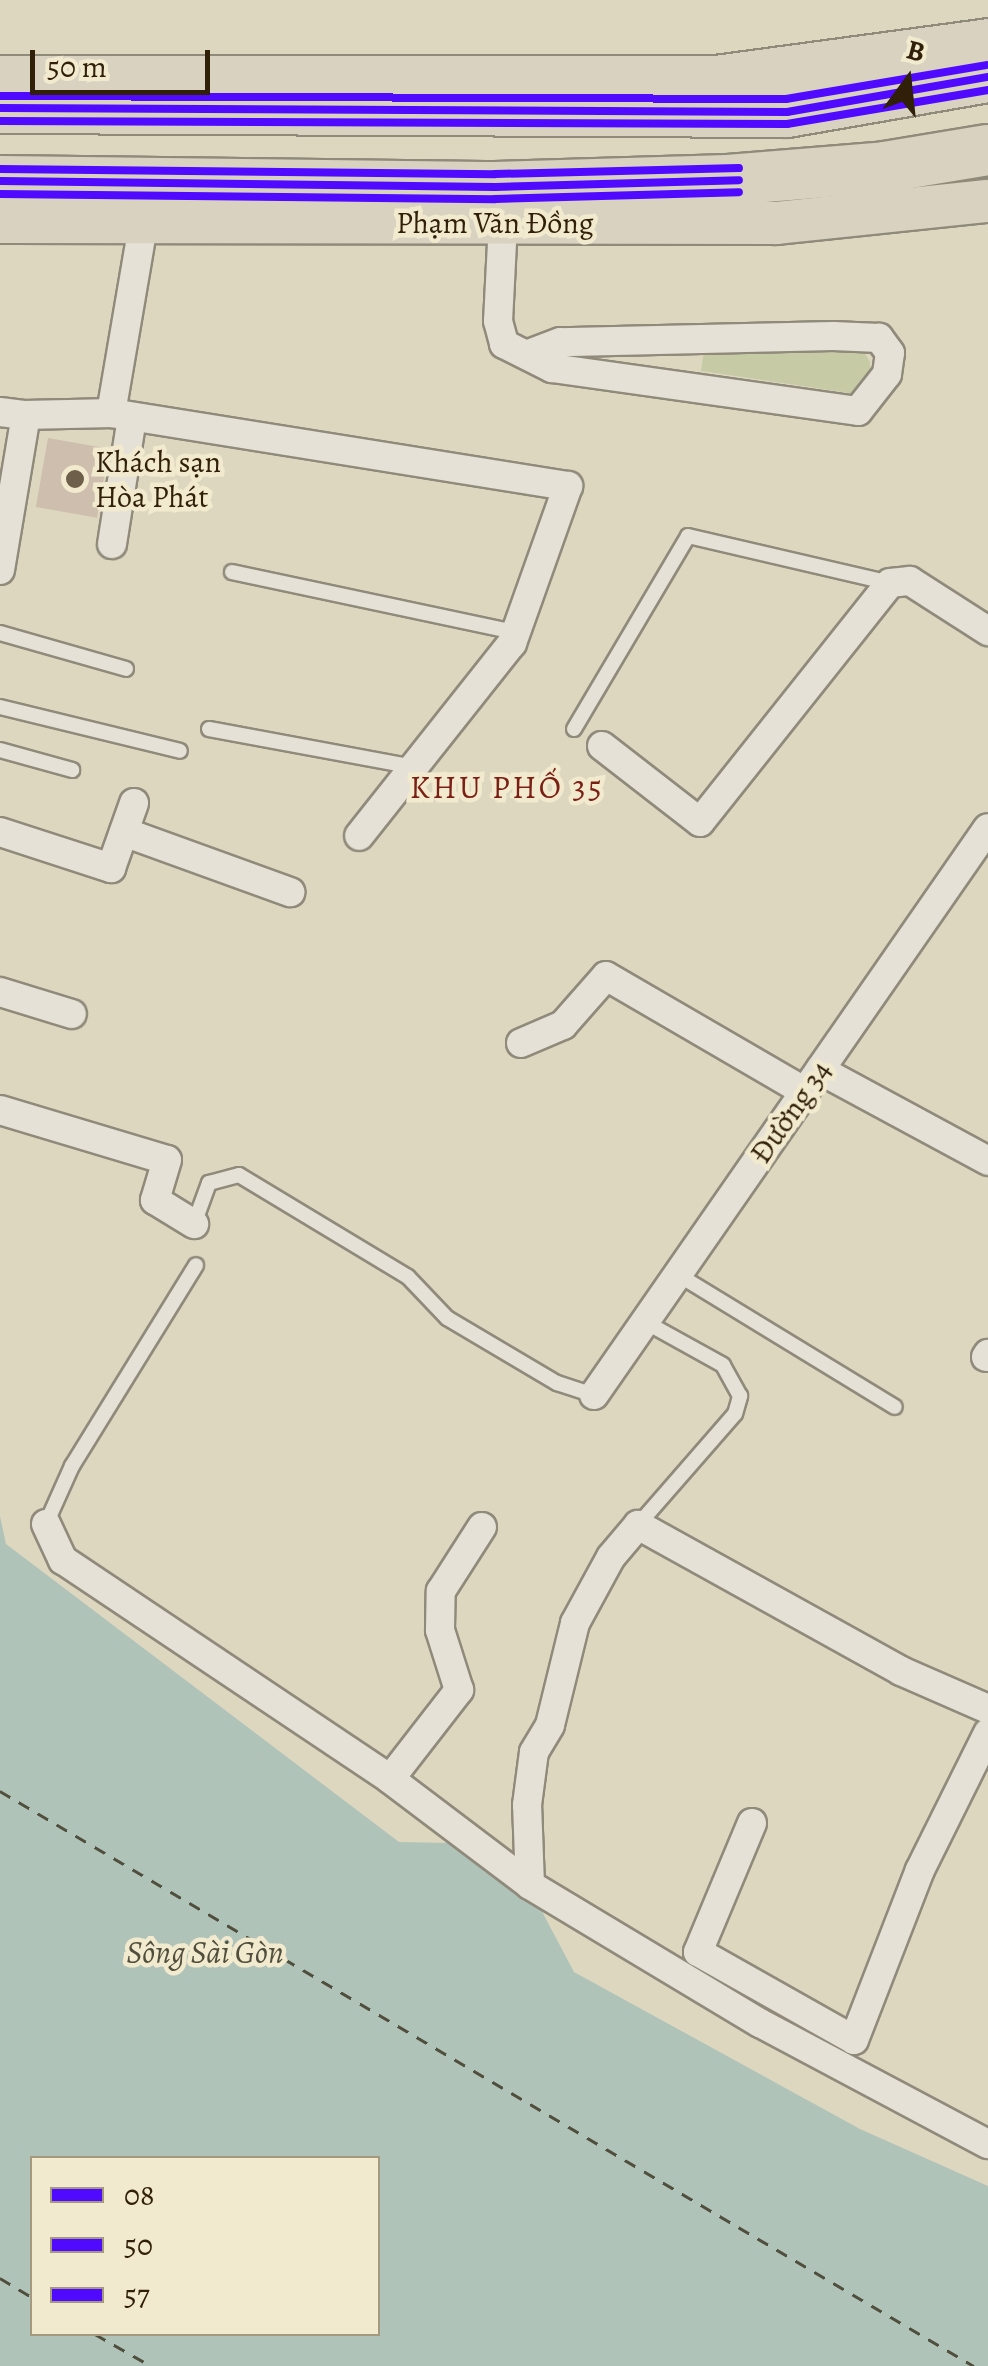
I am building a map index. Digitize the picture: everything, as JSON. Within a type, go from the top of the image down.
[{"type":"highway","points":[[0,108],[787,112],[988,77]]},
{"type":"highway","name":"Phạm Văn Đồng","points":[[0,181],[496,187],[769,200],[988,150]]},
{"type":"main road","points":[[0,77],[716,77],[988,40]]},
{"type":"main road","name":"Phạm Văn Đồng","points":[[0,222],[503,223],[769,200],[988,201]]},
{"type":"street","points":[[503,223],[498,321],[504,344],[552,368],[858,411],[887,374],[890,352],[879,338],[833,336],[560,342],[530,354]]},
{"type":"street","points":[[112,544],[121,416],[143,225]]},
{"type":"street","points":[[0,570],[13,413],[121,416],[568,486],[518,633],[359,836]]},
{"type":"street","points":[[602,746],[700,822],[890,583],[910,581],[988,632]]},
{"type":"street","points":[[0,832],[112,868],[134,802]]},
{"type":"street","name":"Đường 34","points":[[594,1396],[988,828]]},
{"type":"street","points":[[124,832],[290,892]]},
{"type":"street","points":[[521,1044],[563,1025],[606,976],[812,1081],[984,1150]]},
{"type":"street","points":[[0,992],[72,1014]]},
{"type":"street","points":[[0,1110],[167,1160],[155,1200],[194,1224]]},
{"type":"street","points":[[46,1524],[62,1560],[390,1778],[530,1884],[760,2023],[988,2144]]},
{"type":"street","points":[[530,1884],[527,1805],[534,1752],[550,1725],[576,1623],[611,1557],[638,1525],[902,1671],[988,1710]]},
{"type":"street","points":[[390,1778],[459,1690],[440,1630],[440,1591],[482,1527]]},
{"type":"street","points":[[752,1823],[698,1952],[854,2040],[920,1870],[988,1733]]},
{"type":"lane","points":[[574,729],[688,536],[890,583]]},
{"type":"lane","points":[[232,572],[518,633]]},
{"type":"lane","points":[[0,633],[126,669]]},
{"type":"lane","points":[[0,708],[180,751]]},
{"type":"lane","points":[[209,728],[414,767]]},
{"type":"lane","points":[[0,750],[72,770]]},
{"type":"lane","points":[[194,1224],[209,1183],[239,1175],[408,1277],[447,1318],[557,1383],[594,1396]]},
{"type":"lane","points":[[46,1524],[72,1466],[196,1265]]},
{"type":"lane","points":[[678,1274],[896,1407]]},
{"type":"lane","points":[[638,1525],[735,1414],[740,1396],[723,1365],[645,1322]]},
{"type":"green space","points":[[704,350],[863,350],[870,362],[871,374],[856,394],[701,371]]},
{"type":"water","name":"Sông Sài Gòn","points":[[0,1516],[6,1544],[399,1842],[450,1843],[537,1902],[574,1972],[860,2129],[988,2186],[988,2366],[0,2366]]},
{"type":"building","name":"Khách sạn Hòa Phát","points":[[48,438],[109,449],[97,518],[36,507]]},
{"type":"ferry route","points":[[0,1791],[974,2366]]},
{"type":"ferry route","points":[[0,2278],[30,2296]]},
{"type":"ferry route","points":[[98,2336],[151,2366]]},
{"type":"transit line","name":"57","points":[[0,96],[786,99],[986,65]]},
{"type":"transit line","name":"08","points":[[0,108],[787,112],[988,77]]},
{"type":"transit line","name":"50","points":[[0,121],[787,124],[988,90]]},
{"type":"transit line","name":"57","points":[[0,169],[495,174],[739,168]]},
{"type":"transit line","name":"08","points":[[0,181],[495,187],[739,180]]},
{"type":"transit line","name":"50","points":[[0,194],[495,199],[739,192]]},
{"type":"place","name":"Khách sạn Hòa Phát","points":[[75,479]]},
{"type":"district","name":"KHU PHỐ 35","points":[[507,787]]}]
